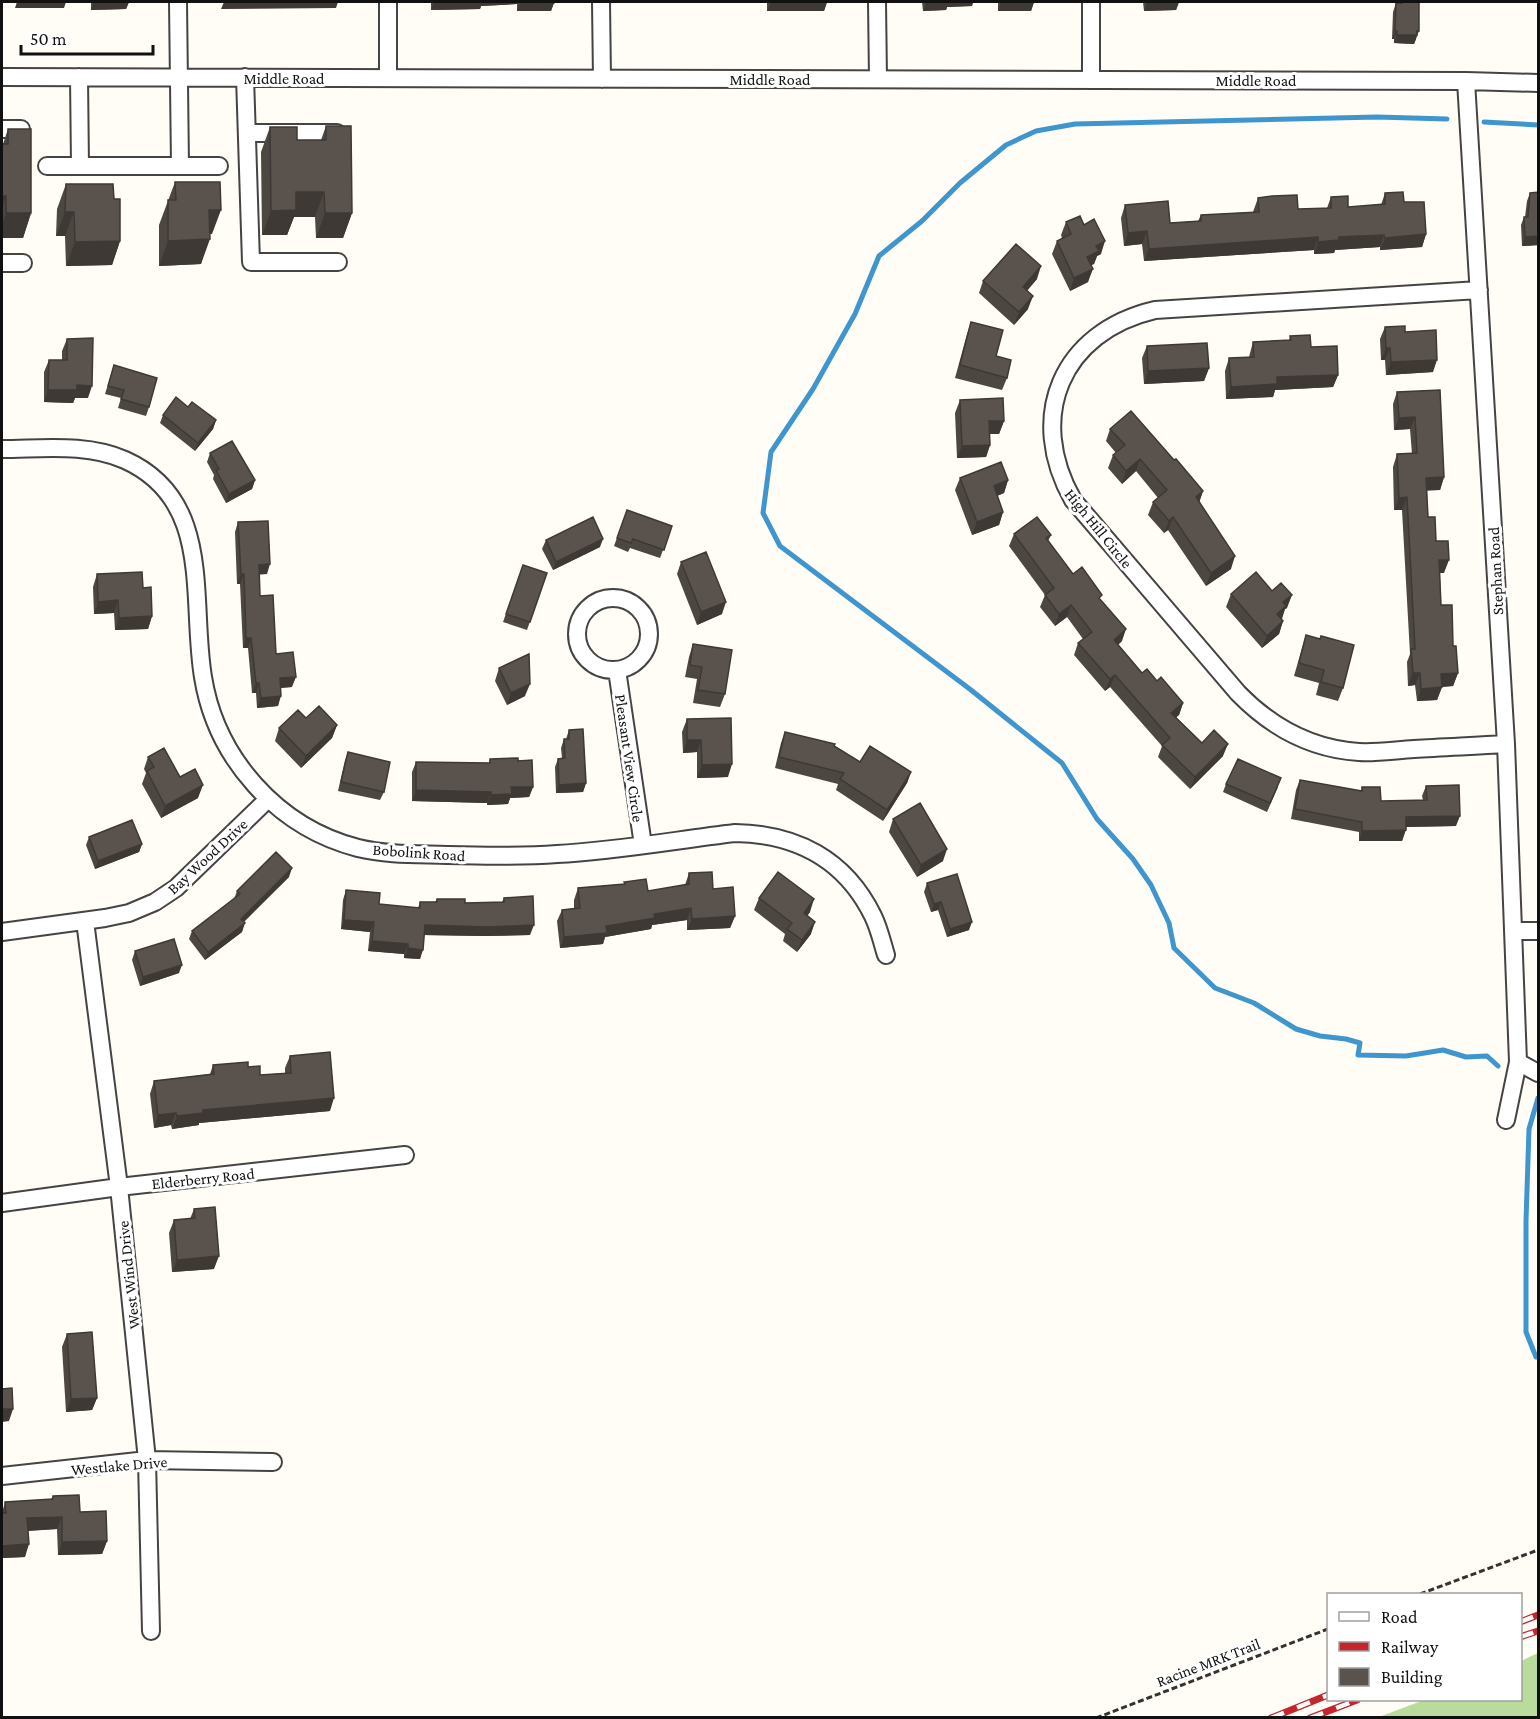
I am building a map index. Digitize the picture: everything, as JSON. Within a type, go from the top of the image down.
[{"type":"street","points":[[178,2],[180,166]]},
{"type":"street","points":[[388,2],[388,78]]},
{"type":"street","points":[[602,2],[602,78]]},
{"type":"street","points":[[877,2],[878,79]]},
{"type":"street","points":[[1091,2],[1091,80]]},
{"type":"street","name":"Middle Road","points":[[2,77],[1539,83]]},
{"type":"street","points":[[79,77],[80,166]]},
{"type":"street","points":[[245,77],[251,262],[338,262]]},
{"type":"street","name":"Stephan Road","points":[[1466,81],[1506,744],[1518,1062],[1506,1120]]},
{"type":"street","points":[[2,129],[21,129]]},
{"type":"street","points":[[247,133],[337,133]]},
{"type":"street","points":[[47,166],[219,166]]},
{"type":"street","points":[[2,263],[23,263]]},
{"type":"street","name":"High Hill Circle","points":[[1479,290],[1155,310],[1133,315],[1112,324],[1078,353],[1057,393],[1052,418],[1052,437],[1059,470],[1073,500],[1238,693],[1256,711],[1280,729],[1305,741],[1332,749],[1360,752],[1506,744]]},
{"type":"street","name":"Bobolink Road","points":[[2,449],[82,449],[104,453],[125,460],[145,472],[164,489],[177,507],[187,527],[193,549],[202,676],[218,729],[232,756],[250,780],[268,799],[298,822],[325,836],[357,848],[387,853],[504,856],[558,854],[735,833],[760,833],[807,847],[826,858],[844,874],[860,893],[874,917],[886,955]]},
{"type":"street","name":"Pleasant View Circle","points":[[611,597],[635,604],[643,614],[649,631],[646,649],[639,660],[629,667],[617,670],[606,670],[595,666],[585,658],[576,637],[577,625],[582,614],[600,600],[611,597]]},
{"type":"street","name":"Pleasant View Circle","points":[[617,670],[643,844]]},
{"type":"street","name":"Bay Wood Drive","points":[[2,932],[129,913],[162,898],[176,888],[268,799]]},
{"type":"street","name":"West Wind Drive","points":[[85,921],[119,1187],[147,1460],[152,1631]]},
{"type":"street","points":[[1513,931],[1539,931]]},
{"type":"street","points":[[1518,1062],[1539,1073]]},
{"type":"street","name":"Elderberry Road","points":[[2,1203],[119,1187],[405,1155]]},
{"type":"street","name":"Westlake Drive","points":[[2,1476],[147,1460],[273,1462]]},
{"type":"path","points":[[1423,1593],[1539,1550]]},
{"type":"path","name":"Racine MRK Trail","points":[[1096,1718],[1327,1630]]},
{"type":"green space","points":[[1538,1653],[1538,1717],[1379,1717],[1421,1701],[1522,1701],[1522,1661]]},
{"type":"building","points":[[1419,2],[1417,35],[1397,35],[1395,31],[1396,3]]},
{"type":"building","points":[[326,126],[351,126],[352,213],[325,213],[324,192],[296,192],[296,210],[271,211],[270,127],[297,127],[297,140],[326,140]]},
{"type":"building","points":[[8,129],[31,129],[31,213],[6,213],[6,196],[2,196],[2,144],[8,144]]},
{"type":"building","points":[[175,182],[220,182],[221,210],[209,210],[210,239],[168,241],[168,200],[176,200]]},
{"type":"building","points":[[66,184],[113,184],[114,199],[120,199],[120,241],[75,242],[74,212],[65,212]]},
{"type":"building","points":[[1403,192],[1404,202],[1424,202],[1426,234],[1385,238],[1384,235],[1339,237],[1339,240],[1318,242],[1318,237],[1149,249],[1147,231],[1128,233],[1125,205],[1168,201],[1170,223],[1201,221],[1201,215],[1259,212],[1258,198],[1272,196],[1297,195],[1298,209],[1331,208],[1331,197],[1348,196],[1348,207],[1385,204],[1385,193]]},
{"type":"building","points":[[1539,192],[1539,236],[1525,237],[1524,217],[1528,217],[1530,193]]},
{"type":"building","points":[[1080,216],[1084,225],[1094,219],[1105,241],[1096,246],[1099,251],[1087,257],[1093,269],[1074,278],[1057,241],[1071,234],[1066,222]]},
{"type":"building","points":[[1016,244],[1041,266],[1023,287],[1033,296],[1019,312],[983,281]]},
{"type":"building","points":[[971,322],[1003,330],[996,356],[1011,360],[1007,378],[960,365]]},
{"type":"building","points":[[1405,326],[1405,332],[1436,330],[1437,360],[1391,362],[1390,348],[1386,348],[1385,327]]},
{"type":"building","points":[[1310,335],[1311,347],[1337,346],[1338,375],[1277,377],[1277,384],[1231,387],[1229,358],[1254,357],[1253,342],[1291,340],[1290,336]]},
{"type":"building","points":[[93,338],[92,386],[77,385],[77,390],[48,390],[49,360],[67,360],[67,339]]},
{"type":"building","points":[[1207,343],[1209,368],[1148,371],[1147,346]]},
{"type":"building","points":[[114,365],[157,378],[149,407],[121,399],[124,390],[108,386]]},
{"type":"building","points":[[1440,390],[1444,477],[1426,478],[1428,517],[1435,517],[1436,541],[1448,541],[1449,560],[1439,560],[1441,605],[1452,605],[1453,646],[1456,646],[1458,673],[1441,674],[1442,687],[1421,689],[1420,673],[1413,673],[1411,649],[1415,649],[1407,497],[1399,498],[1397,454],[1417,453],[1415,417],[1399,418],[1397,392]]},
{"type":"building","points":[[176,397],[188,407],[192,402],[216,420],[198,443],[163,415]]},
{"type":"building","points":[[1003,398],[1004,421],[989,421],[990,445],[962,446],[960,400]]},
{"type":"building","points":[[1131,411],[1203,491],[1196,497],[1235,556],[1211,573],[1173,517],[1169,521],[1153,502],[1167,490],[1140,459],[1126,471],[1113,455],[1125,445],[1110,429]]},
{"type":"building","points":[[232,441],[255,480],[229,494],[210,453]]},
{"type":"building","points":[[1001,462],[1008,480],[994,486],[1003,512],[977,522],[960,478]]},
{"type":"building","points":[[627,510],[672,526],[664,550],[633,539],[631,543],[617,538]]},
{"type":"building","points":[[593,517],[603,539],[556,562],[546,540]]},
{"type":"building","points":[[1037,517],[1051,535],[1046,538],[1073,574],[1082,567],[1102,595],[1099,598],[1126,629],[1114,640],[1142,673],[1147,669],[1157,681],[1161,677],[1183,703],[1171,713],[1202,743],[1214,730],[1228,744],[1195,777],[1162,745],[1170,738],[1115,675],[1110,679],[1078,643],[1092,632],[1071,605],[1059,614],[1045,595],[1054,588],[1014,534]]},
{"type":"building","points":[[268,521],[270,564],[259,565],[260,596],[273,595],[276,654],[293,652],[296,677],[280,678],[281,696],[261,698],[259,683],[256,683],[251,638],[246,638],[244,574],[241,574],[238,522]]},
{"type":"building","points":[[706,552],[726,602],[701,612],[681,562]]},
{"type":"building","points":[[523,565],[547,573],[530,622],[506,614]]},
{"type":"building","points":[[142,572],[143,588],[151,587],[152,616],[119,618],[118,600],[98,602],[97,574]]},
{"type":"building","points":[[1256,572],[1272,591],[1281,583],[1292,595],[1283,602],[1286,606],[1277,614],[1283,621],[1267,636],[1231,594]]},
{"type":"building","points":[[1306,635],[1320,639],[1321,636],[1354,645],[1343,688],[1321,682],[1324,670],[1299,663]]},
{"type":"building","points":[[693,644],[732,650],[725,694],[698,690],[702,667],[690,665]]},
{"type":"building","points":[[529,654],[530,684],[511,693],[499,668]]},
{"type":"building","points":[[319,706],[337,725],[306,756],[279,728],[298,710],[306,718]]},
{"type":"building","points":[[731,718],[732,764],[702,765],[701,740],[687,740],[687,719]]},
{"type":"building","points":[[583,729],[586,783],[559,785],[558,759],[565,758],[564,739],[569,739],[569,730]]},
{"type":"building","points":[[785,732],[835,744],[834,746],[860,762],[870,746],[911,772],[887,810],[840,779],[844,773],[779,757]]},
{"type":"building","points":[[164,748],[180,777],[195,769],[203,785],[165,806],[147,771],[154,767],[148,757]]},
{"type":"building","points":[[348,752],[390,762],[384,792],[341,782]]},
{"type":"building","points":[[518,758],[518,761],[532,760],[533,787],[511,787],[512,794],[491,795],[491,792],[416,790],[416,762],[490,763],[490,759]]},
{"type":"building","points":[[1238,759],[1281,778],[1270,803],[1226,784]]},
{"type":"building","points":[[1300,780],[1362,791],[1362,787],[1380,787],[1381,801],[1427,800],[1426,786],[1459,785],[1460,816],[1406,817],[1406,830],[1362,831],[1362,822],[1295,809]]},
{"type":"building","points":[[920,803],[947,849],[921,865],[893,819]]},
{"type":"building","points":[[132,820],[142,844],[98,861],[89,837]]},
{"type":"building","points":[[276,852],[292,868],[241,919],[245,923],[208,952],[192,931],[240,894],[237,891]]},
{"type":"building","points":[[712,872],[713,889],[733,887],[735,916],[692,919],[691,908],[654,914],[655,918],[606,926],[607,933],[564,937],[562,910],[580,908],[578,888],[625,884],[624,882],[646,879],[648,891],[689,884],[689,873]]},
{"type":"building","points":[[778,872],[814,899],[804,913],[815,922],[802,940],[787,929],[792,923],[759,898]]},
{"type":"building","points":[[957,874],[972,922],[950,929],[941,902],[934,904],[927,883]]},
{"type":"building","points":[[346,890],[380,893],[379,904],[420,908],[420,902],[437,902],[437,899],[465,899],[465,903],[504,902],[504,898],[533,896],[534,925],[488,927],[425,925],[423,950],[408,948],[408,944],[372,941],[374,922],[344,920]]},
{"type":"building","points":[[174,939],[182,965],[143,977],[135,951]]},
{"type":"building","points":[[330,1052],[334,1098],[203,1110],[203,1113],[177,1116],[176,1113],[158,1115],[154,1081],[214,1074],[213,1065],[248,1062],[248,1067],[260,1066],[260,1075],[291,1073],[290,1056]]},
{"type":"building","points":[[215,1207],[219,1256],[177,1260],[174,1220],[195,1218],[194,1209]]},
{"type":"building","points":[[92,1332],[97,1398],[71,1399],[67,1334]]},
{"type":"building","points":[[12,1388],[13,1409],[2,1409],[2,1389]]},
{"type":"building","points":[[79,1495],[80,1512],[106,1511],[107,1541],[62,1542],[62,1517],[27,1518],[29,1544],[2,1546],[2,1513],[6,1513],[5,1502]]},
{"type":"waterway","points":[[1447,119],[1377,117],[1075,124],[1036,131],[1006,145],[960,183],[922,221],[879,256],[855,314],[813,389],[771,452],[763,513],[780,546],[971,690],[1062,763],[1097,819],[1133,859],[1151,885],[1169,923],[1174,948],[1215,988],[1254,1003],[1296,1029],[1360,1043],[1358,1055],[1406,1056],[1443,1050],[1466,1057],[1487,1056],[1498,1066]]},
{"type":"waterway","points":[[1484,122],[1538,125]]},
{"type":"waterway","points":[[1538,1098],[1529,1129],[1526,1221],[1526,1332],[1536,1357],[1538,1357]]},
{"type":"railway","points":[[1522,1621],[1538,1615]]},
{"type":"railway","points":[[1522,1636],[1538,1631]]},
{"type":"railway","points":[[1271,1718],[1327,1695]]},
{"type":"railway","points":[[1310,1718],[1354,1701]]}]
